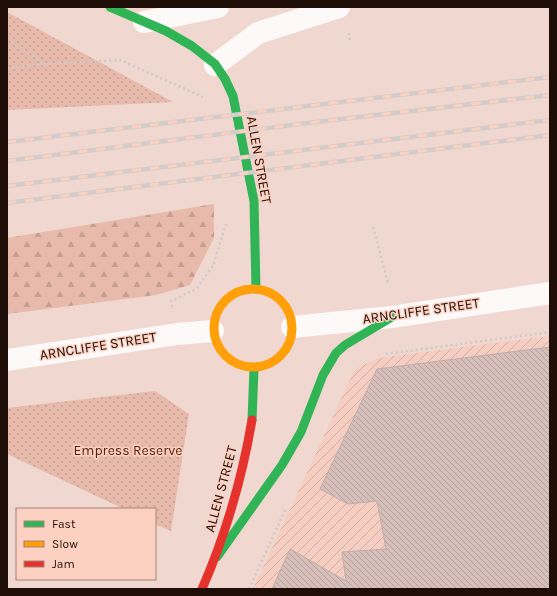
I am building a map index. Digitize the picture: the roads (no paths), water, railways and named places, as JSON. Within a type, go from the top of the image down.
[{"type":"street","name":"ALLEN STREET","points":[[110,7],[190,45],[215,65],[226,80],[233,96],[254,201],[256,288]]},
{"type":"street","points":[[144,22],[218,7]]},
{"type":"street","points":[[215,65],[258,33],[339,7]]},
{"type":"street","points":[[256,288],[267,291],[277,297],[285,306],[290,316],[292,327],[291,340],[285,351],[277,360],[265,366],[254,369],[241,366],[231,361],[222,353],[216,343],[214,320],[218,309],[225,300],[234,293],[245,289],[256,288]]},
{"type":"street","name":"ARNCLIFFE STREET","points":[[292,327],[392,317],[550,292]]},
{"type":"street","points":[[217,557],[260,494],[282,465],[301,432],[323,375],[336,354],[356,338],[392,317]]},
{"type":"street","name":"ARNCLIFFE STREET","points":[[7,360],[177,334],[214,331]]},
{"type":"street","name":"ALLEN STREET","points":[[202,589],[217,557],[231,512],[252,419],[254,369]]},
{"type":"railway","points":[[7,142],[550,77]]},
{"type":"railway","points":[[7,161],[316,122],[550,95]]},
{"type":"railway","points":[[7,186],[550,120]]},
{"type":"railway","points":[[7,203],[550,135]]},
{"type":"park label","name":"Empress Reserve","points":[[128,450]]}]
